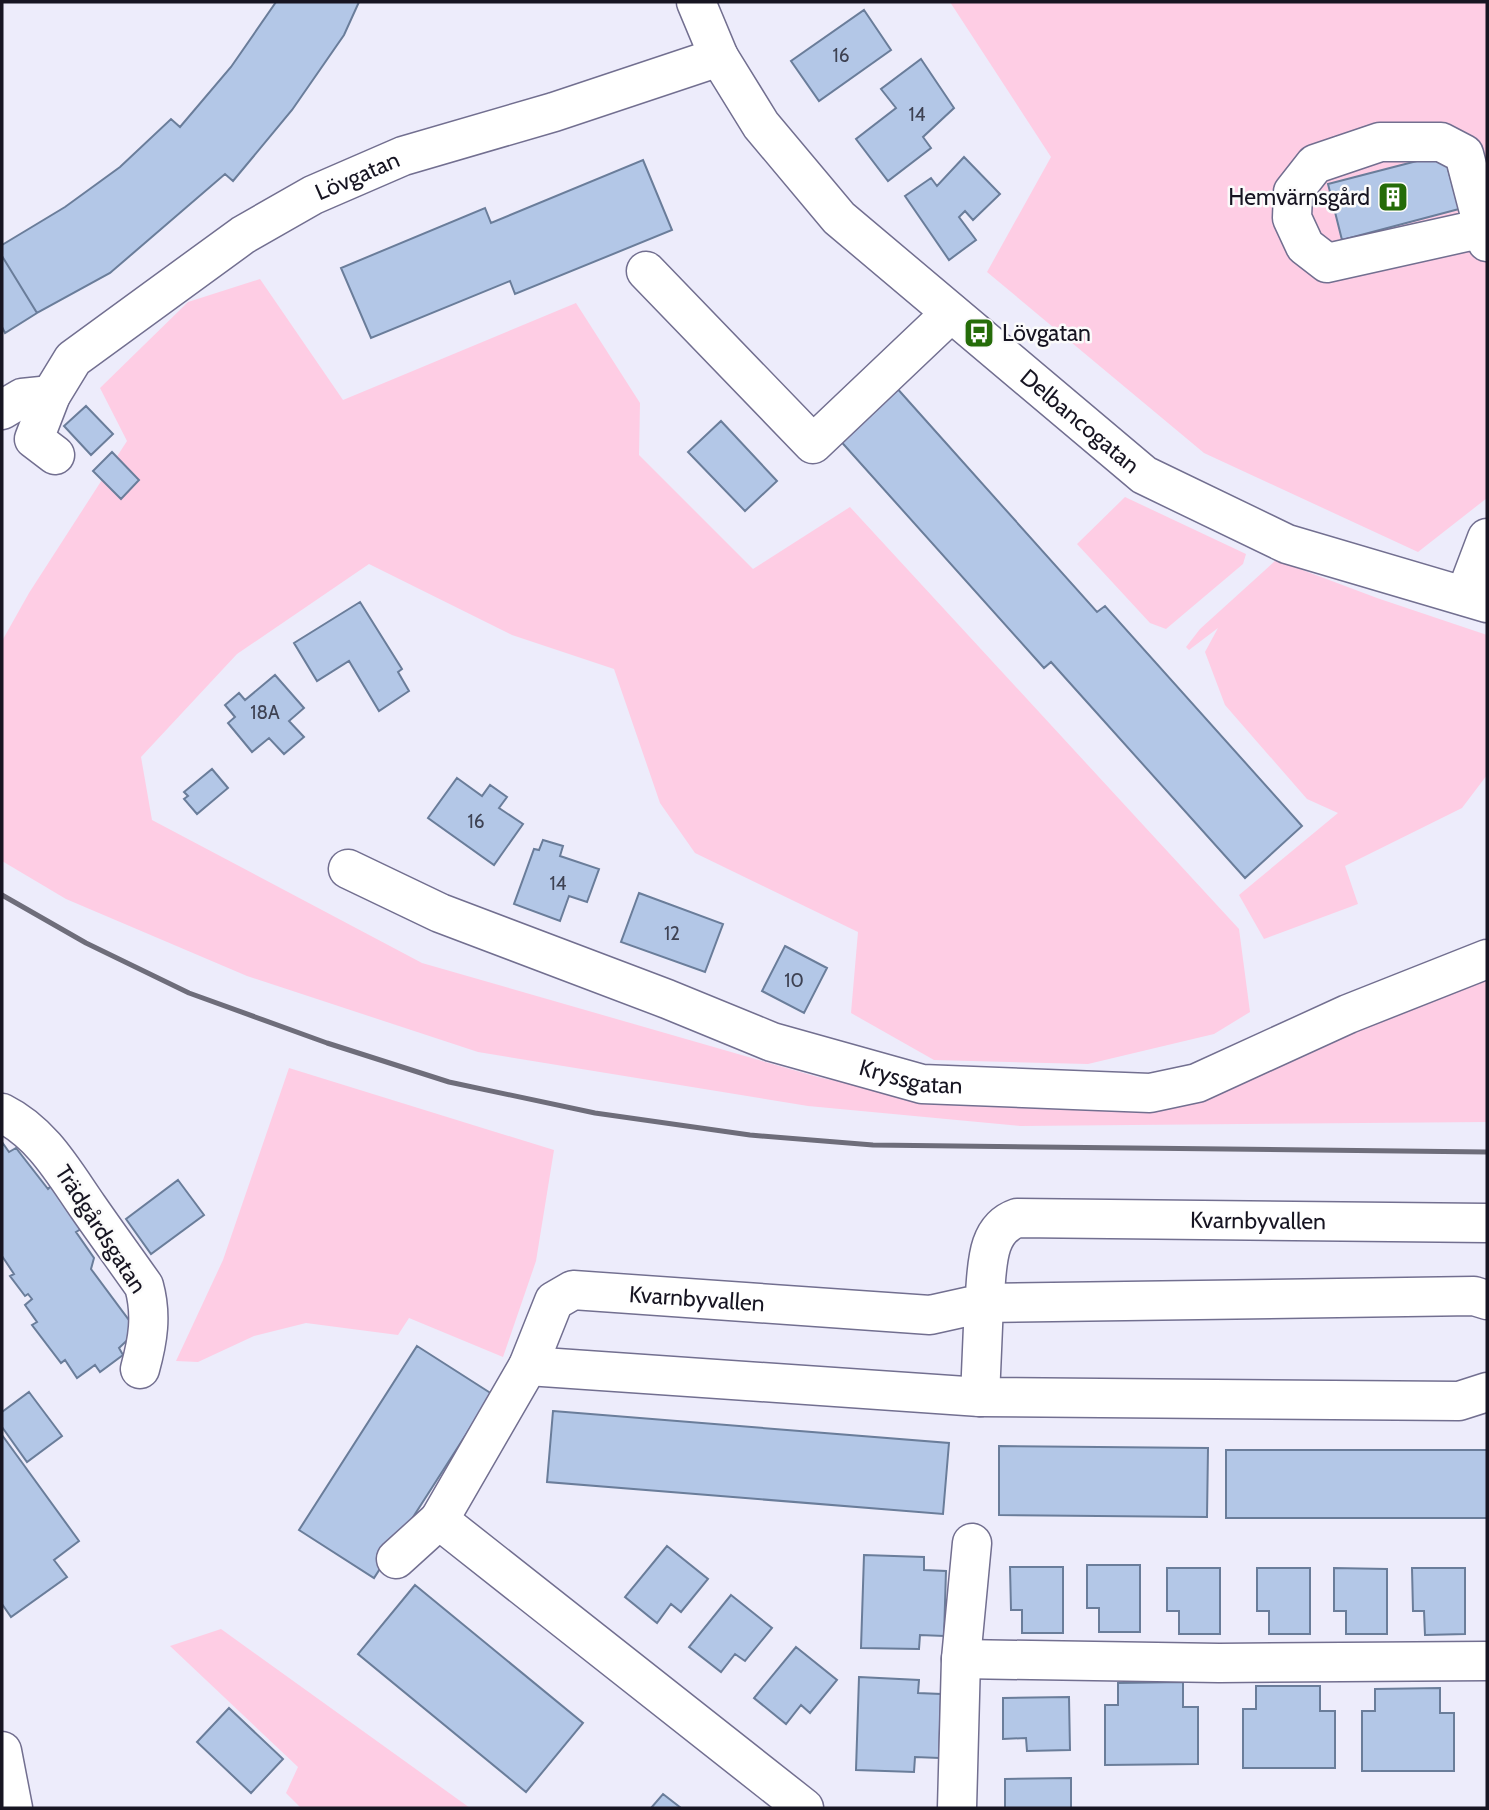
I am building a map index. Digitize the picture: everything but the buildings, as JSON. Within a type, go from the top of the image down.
[{"type":"street","name":"Delbancogatan","points":[[696,2],[719,57],[761,125],[839,218],[951,313],[979,333],[1144,475],[1287,544],[1476,600]]},
{"type":"street","name":"Lövgatan","points":[[55,455],[34,439],[51,395],[73,359],[243,235],[313,194],[403,156],[566,108],[719,57]]},
{"type":"street","points":[[1380,142],[1441,142],[1464,154],[1485,235],[1327,263],[1306,246],[1293,218],[1293,192],[1315,164],[1380,142]]},
{"type":"street","points":[[646,271],[813,444],[951,313]]},
{"type":"street","points":[[2,410],[22,398],[51,395]]},
{"type":"street","points":[[1476,600],[1487,538]]},
{"type":"street","name":"Kryssgatan","points":[[348,869],[440,913],[772,1042],[922,1084],[1150,1093],[1197,1083],[1348,1014],[1487,959]]},
{"type":"street","name":"Trädgårdsgatan","points":[[2,1113],[19,1122],[34,1135],[63,1167],[144,1286],[150,1307],[146,1346],[139,1369]]},
{"type":"street","name":"Kvarnbyvallen","points":[[396,1559],[439,1520],[528,1366],[554,1301],[573,1290],[930,1315],[984,1303],[991,1242],[998,1229],[1017,1218],[1487,1223]]},
{"type":"street","points":[[980,1396],[984,1303],[1474,1296],[1487,1300]]},
{"type":"street","points":[[528,1366],[980,1396],[1459,1401],[1487,1392]]},
{"type":"street","points":[[439,1520],[804,1808]]},
{"type":"street","points":[[957,1808],[961,1659],[972,1543]]},
{"type":"street","points":[[961,1659],[1219,1663],[1487,1661]]},
{"type":"street","points":[[2,1751],[13,1808]]},
{"type":"shaded area","points":[[950,2],[1487,2],[1487,498],[1418,552],[1204,453],[987,272],[1051,157]]},
{"type":"shaded area","points":[[260,279],[343,400],[576,303],[640,403],[639,455],[753,569],[850,507],[1239,929],[1250,1012],[1214,1034],[1088,1064],[934,1060],[851,1013],[858,932],[695,853],[660,803],[614,669],[512,635],[369,564],[237,654],[141,757],[152,820],[422,963],[818,1077],[877,1090],[981,1099],[1296,1054],[1487,979],[1487,1122],[1020,1126],[808,1106],[478,1052],[247,976],[66,899],[2,861],[2,641],[29,593],[127,441],[100,388],[188,302]]},
{"type":"shaded area","points":[[1125,497],[1246,554],[1243,564],[1166,629],[1150,623],[1077,544]]},
{"type":"shaded area","points":[[1276,560],[1487,635],[1487,775],[1462,808],[1345,866],[1358,904],[1264,939],[1239,895],[1338,813],[1307,799],[1225,705],[1205,652],[1218,628],[1189,650],[1186,647],[1200,629]]},
{"type":"shaded area","points":[[289,1068],[554,1150],[536,1261],[503,1357],[409,1318],[398,1335],[306,1323],[254,1336],[198,1362],[176,1361],[223,1260]]},
{"type":"shaded area","points":[[221,1629],[470,1808],[301,1808],[286,1793],[298,1767],[170,1646]]},
{"type":"railway","points":[[2,895],[86,943],[189,993],[327,1043],[449,1082],[595,1113],[750,1135],[873,1145],[1487,1152]]},
{"type":"place","name":"Hemvärnsgård","points":[[1393,197]]},
{"type":"place","name":"Lövgatan","points":[[979,333]]}]
